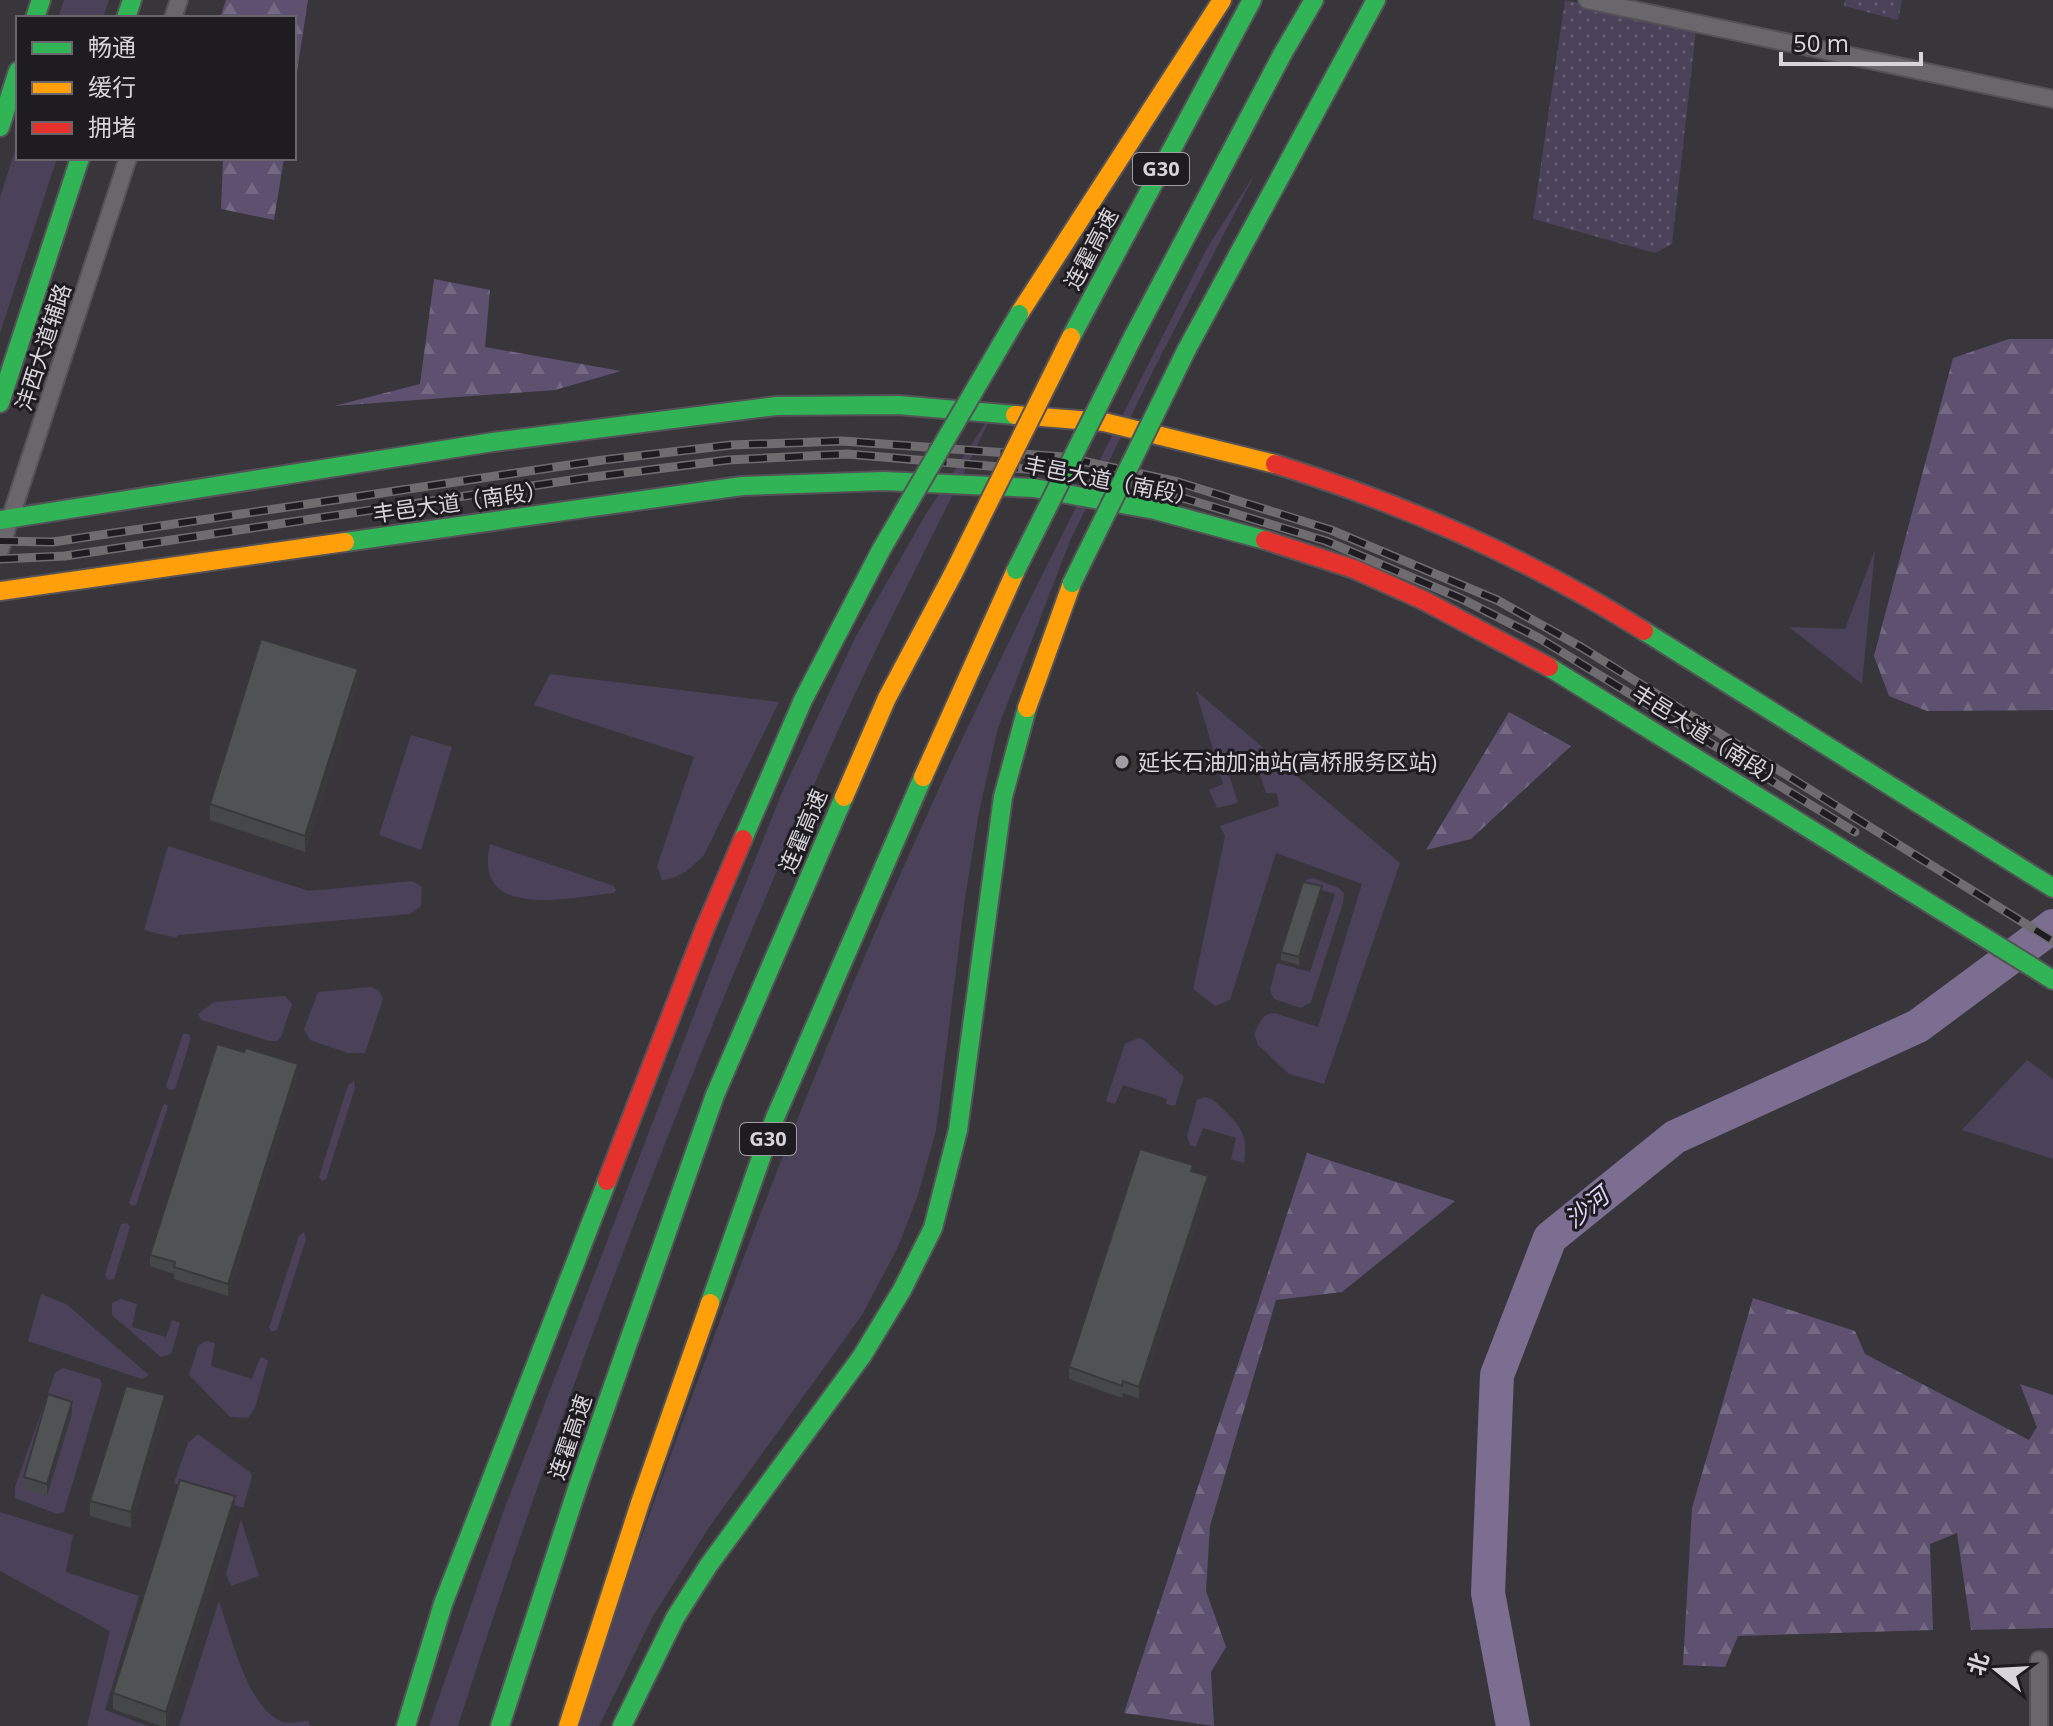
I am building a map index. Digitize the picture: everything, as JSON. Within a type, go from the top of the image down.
[{"type":"main road","points":[[406,1726],[443,1604],[705,928],[803,700],[881,550],[1019,314],[1222,0]]},
{"type":"main road","name":"连霍高速","points":[[500,1726],[579,1483],[715,1095],[887,698],[953,574],[1071,337],[1252,0]]},
{"type":"main road","name":"G30","points":[[568,1726],[640,1503],[775,1118],[945,725],[1016,570],[1133,337],[1314,0]]},
{"type":"main road","points":[[622,1726],[675,1618],[708,1566],[862,1356],[902,1290],[933,1228],[958,1130],[1003,797],[1029,699],[1072,583],[1187,349],[1376,0]]},
{"type":"main road","points":[[0,127],[16,77]]},
{"type":"main road","points":[[0,403],[79,160]]},
{"type":"main road","points":[[5,519],[493,442],[776,406],[898,405],[1104,422],[1260,459],[1340,484],[1425,518],[1557,581],[1625,619],[2053,888]]},
{"type":"main road","name":"丰邑大道（南段）","points":[[0,591],[742,486],[884,481],[1034,488],[1155,510],[1266,540],[1354,569],[1502,640],[2053,980]]},
{"type":"street","points":[[1587,0],[2053,99]]},
{"type":"street","name":"沣西大道辅路","points":[[0,550],[5,519],[127,160]]},
{"type":"street","points":[[2039,1660],[2039,1726]]},
{"type":"shaded area","points":[[64,0],[109,0],[104,16],[59,16]]},
{"type":"shaded area","points":[[1565,0],[1696,30],[1672,244],[1655,253],[1533,219]]},
{"type":"shaded area","points":[[1845,0],[1902,0],[1898,20],[1844,6]]},
{"type":"shaded area","points":[[16,147],[16,160],[56,160],[0,333],[0,197]]},
{"type":"shaded area","points":[[1256,172],[1155,367],[1070,541],[998,728],[979,812],[965,898],[936,1131],[917,1198],[897,1249],[862,1315],[710,1526],[653,1616],[599,1726],[576,1726],[746,1250],[889,899],[973,716],[1072,515],[1207,248]]},
{"type":"shaded area","points":[[996,407],[844,717],[723,999],[583,1360],[458,1726],[429,1726],[504,1510],[783,790],[856,636],[926,514]]},
{"type":"shaded area","points":[[1875,550],[1862,684],[1789,627],[1845,629]]},
{"type":"shaded area","points":[[550,674],[779,702],[704,855],[685,872],[662,880],[657,866],[694,757],[534,705]]},
{"type":"shaded area","points":[[1196,691],[1400,863],[1324,1084],[1289,1074],[1258,1045],[1254,1034],[1264,1017],[1275,1013],[1318,1027],[1362,884],[1276,853],[1230,1000],[1215,1006],[1193,989],[1225,836],[1220,826],[1279,806],[1277,794],[1266,793],[1252,751],[1225,762],[1238,803],[1217,808],[1209,790],[1223,784]]},
{"type":"shaded area","points":[[411,735],[452,747],[421,850],[379,835]]},
{"type":"shaded area","points":[[490,844],[614,886],[616,890],[614,893],[551,900],[510,895],[496,885],[488,869]]},
{"type":"shaded area","points":[[168,846],[309,891],[413,881],[422,887],[421,906],[410,914],[178,935],[176,938],[144,930]]},
{"type":"shaded area","points":[[1313,878],[1339,888],[1344,894],[1311,1002],[1301,1008],[1274,999],[1270,990],[1277,963],[1310,972],[1335,894],[1304,885],[1306,880]]},
{"type":"shaded area","points":[[371,987],[379,991],[383,999],[365,1053],[348,1053],[310,1040],[304,1029],[318,992]]},
{"type":"shaded area","points":[[285,996],[292,1004],[277,1041],[201,1020],[198,1014],[214,1002]]},
{"type":"shaded area","points":[[183,1034],[191,1038],[175,1089],[169,1090],[166,1086]]},
{"type":"shaded area","points":[[1138,1038],[1184,1077],[1175,1106],[1166,1104],[1167,1099],[1123,1085],[1115,1104],[1106,1101],[1125,1044]]},
{"type":"shaded area","points":[[2027,1060],[2053,1079],[2053,1159],[1962,1130]]},
{"type":"shaded area","points":[[354,1081],[355,1088],[326,1179],[322,1181],[319,1177],[348,1085]]},
{"type":"shaded area","points":[[1204,1097],[1216,1102],[1240,1129],[1245,1147],[1244,1163],[1231,1159],[1236,1138],[1203,1128],[1196,1147],[1190,1145],[1187,1136],[1197,1100]]},
{"type":"shaded area","points":[[164,1103],[168,1106],[136,1205],[132,1206],[129,1203]]},
{"type":"shaded area","points":[[127,1223],[130,1227],[114,1279],[108,1280],[105,1275],[121,1224]]},
{"type":"shaded area","points":[[304,1232],[306,1239],[277,1330],[272,1332],[269,1328],[299,1236]]},
{"type":"shaded area","points":[[41,1294],[66,1304],[149,1375],[142,1379],[28,1341]]},
{"type":"shaded area","points":[[121,1299],[137,1304],[132,1327],[166,1337],[172,1320],[180,1323],[171,1354],[161,1357],[112,1315],[112,1303]]},
{"type":"shaded area","points":[[206,1341],[215,1343],[211,1366],[252,1379],[260,1358],[268,1361],[255,1408],[248,1418],[230,1417],[189,1375],[198,1346]]},
{"type":"shaded area","points":[[63,1368],[100,1379],[102,1385],[64,1512],[57,1514],[15,1498],[15,1487],[55,1373]]},
{"type":"shaded area","points":[[198,1434],[251,1473],[243,1508],[174,1483],[188,1443]]},
{"type":"shaded area","points":[[0,1512],[73,1535],[66,1572],[139,1596],[105,1710],[148,1726],[87,1726],[110,1631],[0,1571]]},
{"type":"shaded area","points":[[241,1519],[259,1576],[231,1586],[226,1574]]},
{"type":"shaded area","points":[[219,1601],[242,1669],[260,1703],[283,1722],[308,1721],[310,1726],[179,1726]]},
{"type":"green space","points":[[226,0],[308,0],[296,78],[296,16],[221,16]]},
{"type":"green space","points":[[223,160],[284,160],[274,220],[221,209]]},
{"type":"green space","points":[[434,279],[490,290],[485,347],[621,371],[555,390],[334,406],[420,384]]},
{"type":"green space","points":[[2009,339],[2053,339],[2053,710],[1927,711],[1889,696],[1874,656],[1953,358]]},
{"type":"green space","points":[[1509,712],[1571,746],[1471,839],[1426,850]]},
{"type":"green space","points":[[1307,1153],[1455,1201],[1342,1292],[1276,1300],[1210,1526],[1206,1591],[1226,1647],[1211,1672],[1214,1726],[1124,1713]]},
{"type":"green space","points":[[1753,1298],[1855,1331],[1865,1354],[2029,1440],[2037,1427],[2020,1384],[2053,1395],[2053,1628],[1971,1630],[1957,1533],[1930,1544],[1933,1630],[1738,1636],[1725,1667],[1683,1665],[1692,1508]]},
{"type":"building","points":[[261,639],[358,669],[305,836],[210,804]]},
{"type":"building","points":[[1303,882],[1322,886],[1299,957],[1281,952]]},
{"type":"building","points":[[217,1044],[244,1052],[246,1048],[298,1064],[228,1284],[174,1267],[175,1262],[150,1255]]},
{"type":"building","points":[[1140,1149],[1193,1165],[1191,1171],[1208,1176],[1139,1387],[1123,1381],[1122,1386],[1069,1367]]},
{"type":"building","points":[[126,1386],[165,1395],[131,1512],[90,1501]]},
{"type":"building","points":[[48,1394],[72,1402],[47,1484],[24,1477]]},
{"type":"building","points":[[180,1480],[235,1496],[166,1712],[113,1693]]},
{"type":"waterway","name":"沙河","points":[[1513,1726],[1488,1593],[1497,1375],[1550,1238],[1675,1137],[1918,1026],[2053,926]]},
{"type":"railway","points":[[0,541],[53,542],[603,460],[731,445],[842,441],[1064,457],[1178,482],[1331,530],[1497,600],[1581,647],[2053,941]]},
{"type":"railway","points":[[0,559],[65,556],[585,478],[728,460],[847,454],[1060,472],[1173,495],[1326,541],[1460,598],[1539,638],[1855,832]]},
{"type":"traffic: fast","points":[[36,16],[41,0]]},
{"type":"traffic: fast","points":[[127,16],[132,0]]},
{"type":"traffic: fast","points":[[1071,337],[1252,0]]},
{"type":"traffic: fast","points":[[1133,337],[1314,0]]},
{"type":"traffic: fast","points":[[1187,349],[1376,0]]},
{"type":"traffic: fast","points":[[0,127],[16,77]]},
{"type":"traffic: fast","points":[[0,403],[79,160]]},
{"type":"traffic: fast","points":[[881,550],[1019,314]]},
{"type":"traffic: fast","points":[[1016,570],[1133,337]]},
{"type":"traffic: fast","points":[[1072,583],[1187,349]]},
{"type":"traffic: fast","points":[[0,520],[493,442],[776,406],[898,405],[1015,415]]},
{"type":"traffic: fast","points":[[345,542],[742,486],[884,481],[1034,488],[1155,510],[1265,540]]},
{"type":"traffic: fast","points":[[743,839],[803,700],[881,550]]},
{"type":"traffic: fast","points":[[1644,631],[2053,888]]},
{"type":"traffic: fast","points":[[1549,667],[2053,980]]},
{"type":"traffic: fast","points":[[622,1726],[675,1618],[708,1566],[862,1356],[902,1290],[933,1228],[958,1130],[1003,797],[1027,708]]},
{"type":"traffic: fast","points":[[710,1303],[775,1118],[923,777]]},
{"type":"traffic: fast","points":[[500,1726],[579,1483],[715,1095],[844,797]]},
{"type":"traffic: fast","points":[[406,1726],[443,1604],[607,1181]]},
{"type":"traffic: slow","points":[[1019,314],[1222,0]]},
{"type":"traffic: slow","points":[[953,574],[1071,337]]},
{"type":"traffic: slow","points":[[1015,415],[1104,422],[1275,464]]},
{"type":"traffic: slow","points":[[0,591],[345,542]]},
{"type":"traffic: slow","points":[[923,777],[1016,570]]},
{"type":"traffic: slow","points":[[844,797],[887,698],[953,574]]},
{"type":"traffic: slow","points":[[1027,708],[1072,583]]},
{"type":"traffic: slow","points":[[568,1726],[640,1503],[710,1303]]},
{"type":"traffic: jam","points":[[1275,464],[1371,497],[1465,536],[1556,580],[1644,631]]},
{"type":"traffic: jam","points":[[1265,540],[1354,569],[1423,600],[1549,667]]},
{"type":"traffic: jam","points":[[607,1181],[705,928],[743,839]]},
{"type":"place","name":"延长石油加油站(高桥服务区站)","points":[[1122,762]]}]
